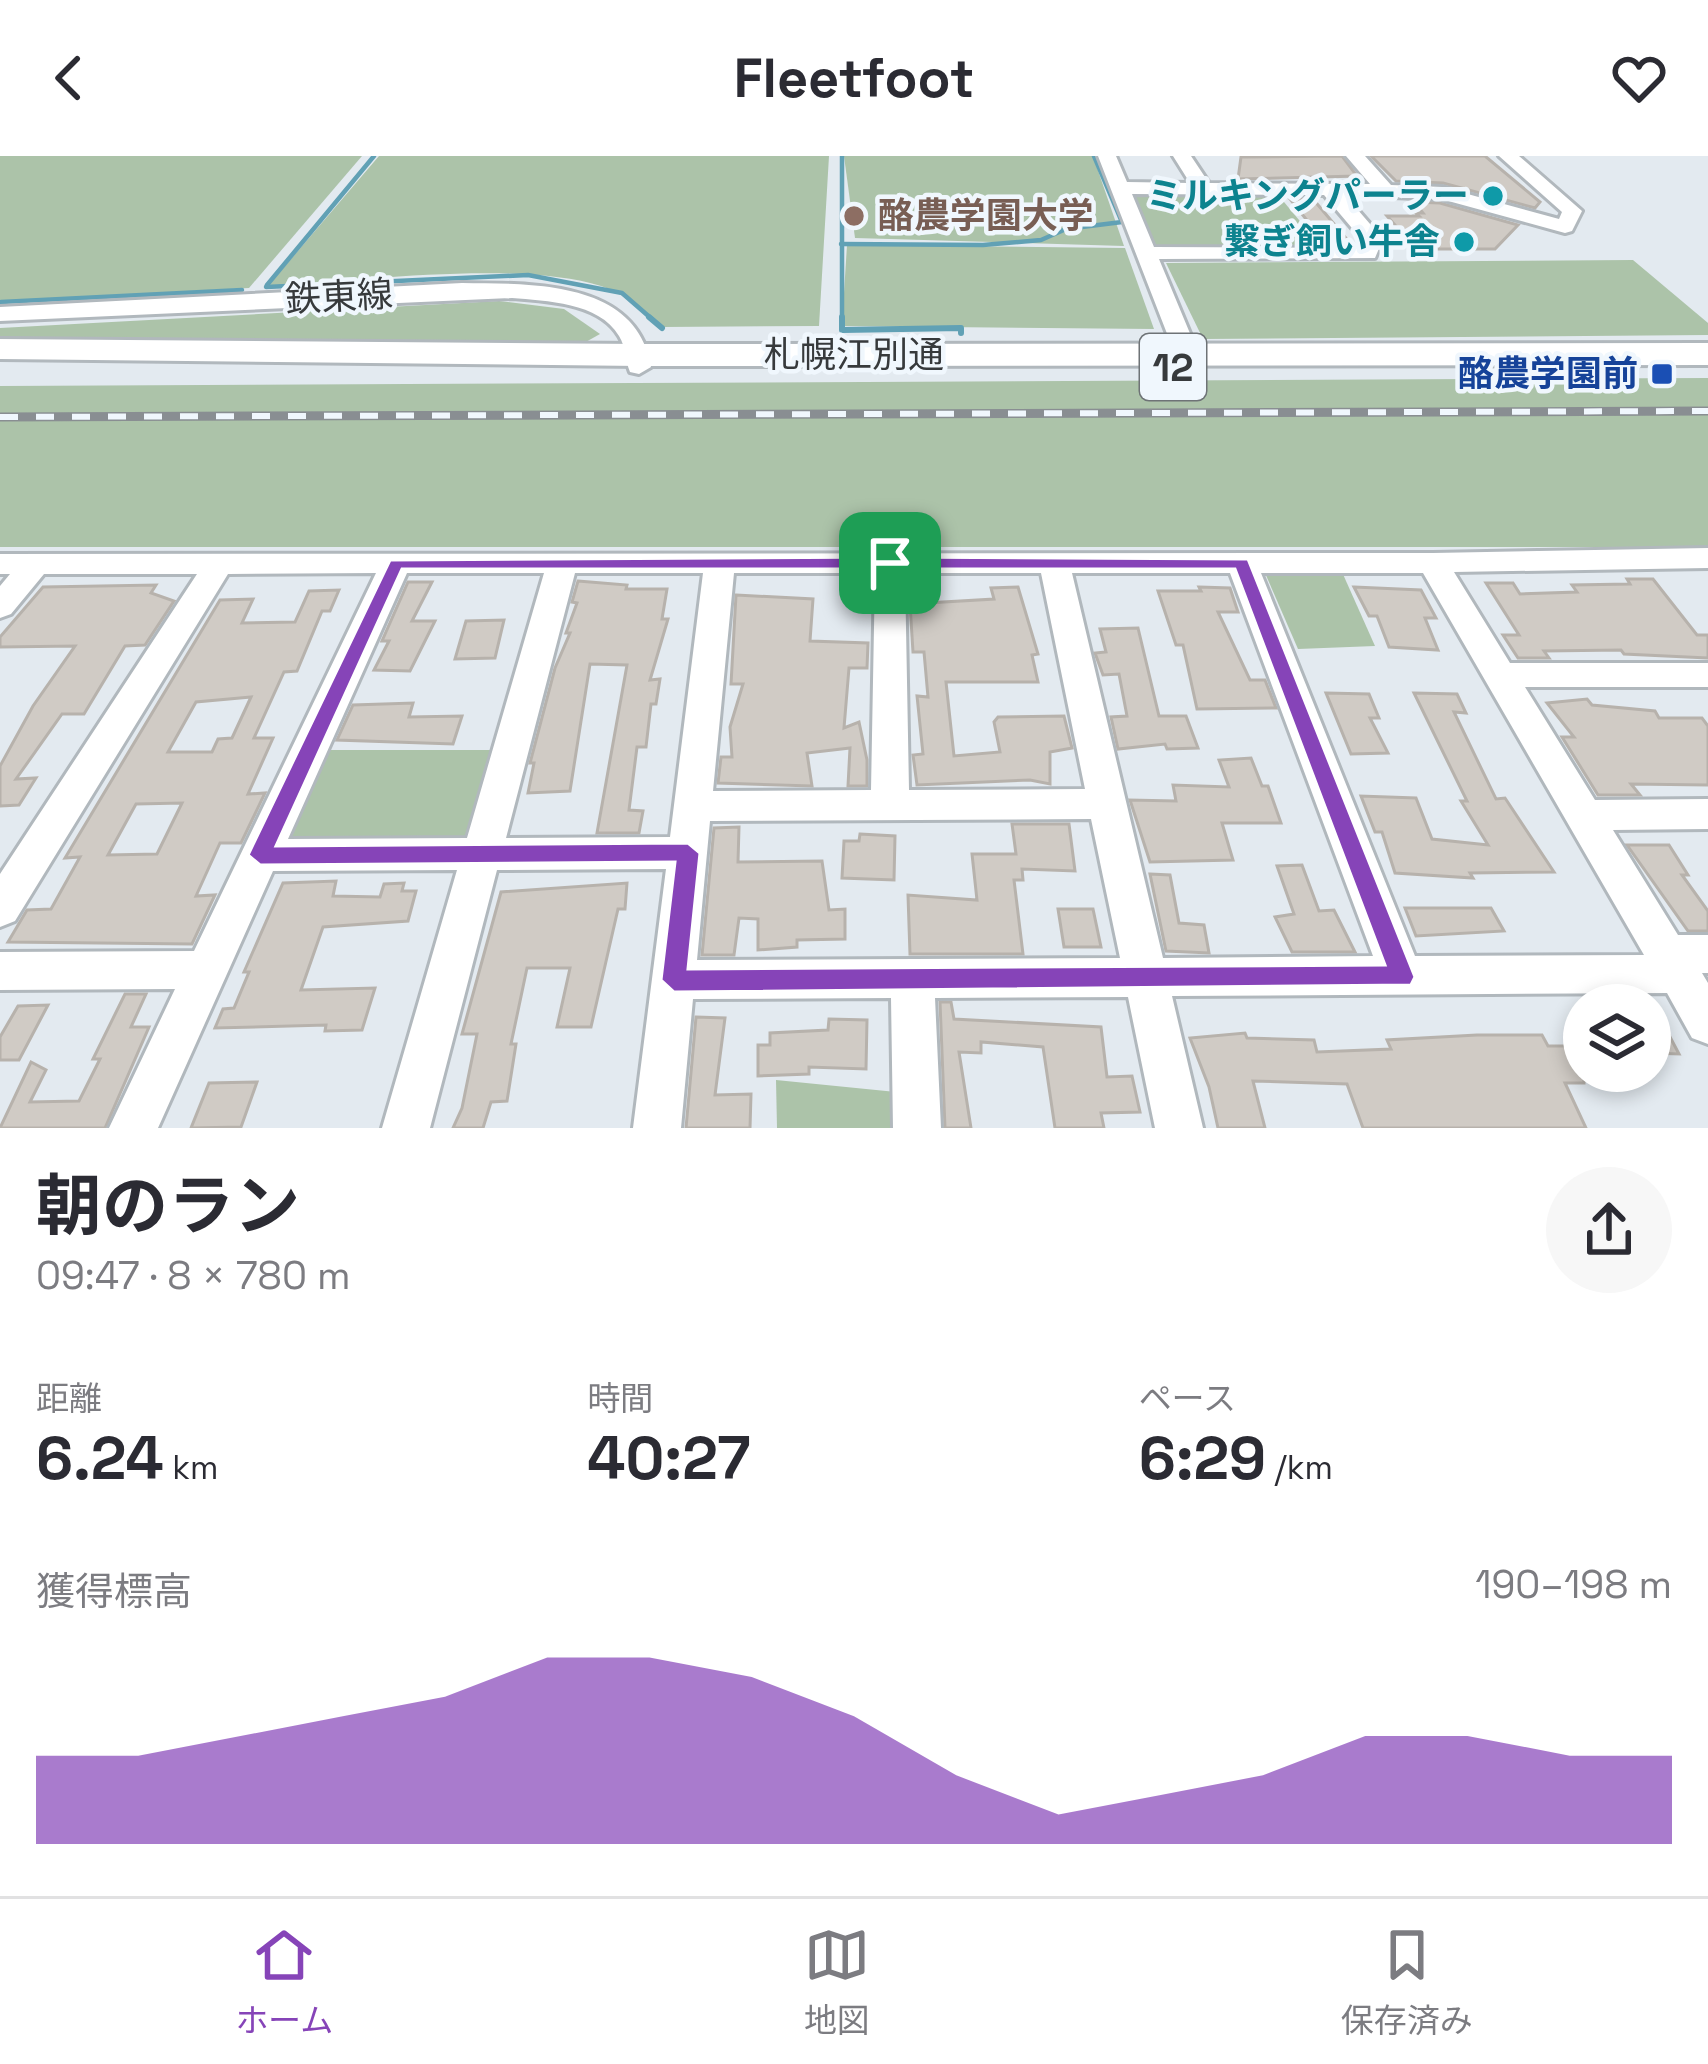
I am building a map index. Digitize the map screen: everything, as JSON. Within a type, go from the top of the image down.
[{"type":"highway","name":"札幌江別通","points":[[0,349],[639,361]]},
{"type":"highway","name":"札幌江別通","points":[[1190,361],[1708,354]]},
{"type":"highway","name":"札幌江別通","points":[[0,362],[1190,361],[1708,366]]},
{"type":"street","points":[[1107,156],[1190,361]]},
{"type":"street","points":[[1182,156],[1204,189]]},
{"type":"street","points":[[1355,156],[1386,190]]},
{"type":"street","points":[[1508,156],[1573,212],[1565,226],[1529,241]]},
{"type":"street","points":[[1120,188],[1442,193],[1565,226]]},
{"type":"street","points":[[1146,253],[1368,254],[1373,239],[1329,189]]},
{"type":"street","name":"鉄東線","points":[[0,314],[511,290],[563,295],[603,310],[630,335],[639,361]]},
{"type":"street","points":[[0,564],[1433,563],[1708,558]]},
{"type":"street","points":[[406,1128],[562,563]]},
{"type":"street","points":[[657,1128],[720,563]]},
{"type":"street","points":[[890,563],[890,805]]},
{"type":"street","points":[[1054,563],[1179,1128]]},
{"type":"street","points":[[1242,563],[1402,977]]},
{"type":"street","points":[[1433,563],[1584,815],[1684,960],[1708,1023]]},
{"type":"street","points":[[0,607],[35,564]]},
{"type":"street","points":[[0,909],[219,564]]},
{"type":"street","points":[[134,1128],[396,564]]},
{"type":"street","points":[[1500,675],[1708,675]]},
{"type":"street","points":[[693,806],[1107,804]]},
{"type":"street","points":[[1584,815],[1708,814]]},
{"type":"street","points":[[260,855],[688,853]]},
{"type":"street","points":[[674,980],[1402,977],[1684,960]]},
{"type":"street","points":[[0,971],[207,970]]},
{"type":"street","points":[[912,980],[917,1128]]},
{"type":"green space","points":[[0,156],[362,156],[249,288],[0,301]]},
{"type":"green space","points":[[379,156],[829,156],[819,326],[662,327],[610,289],[527,274],[437,274],[268,286]]},
{"type":"green space","points":[[844,156],[1093,156],[1124,246],[855,238]]},
{"type":"green space","points":[[1274,190],[1324,250],[1153,251],[1132,192]]},
{"type":"green space","points":[[847,245],[1125,248],[1154,329],[842,326]]},
{"type":"green space","points":[[1633,260],[1708,323],[1708,335],[1203,339],[1166,263]]},
{"type":"green space","points":[[499,301],[564,309],[600,334],[584,343],[0,338],[0,328]]},
{"type":"green space","points":[[1708,378],[1708,547],[0,547],[0,386]]},
{"type":"green space","points":[[1342,572],[1375,646],[1298,649],[1265,573]]},
{"type":"green space","points":[[326,750],[500,750],[474,838],[287,838]]},
{"type":"green space","points":[[776,1080],[896,1092],[898,1128],[777,1128]]},
{"type":"building","points":[[1342,156],[1357,176],[1238,179],[1241,157]]},
{"type":"building","points":[[1371,156],[1485,156],[1540,202],[1535,208],[1443,183],[1396,181]]},
{"type":"building","points":[[1290,199],[1313,199],[1345,237],[1321,238]]},
{"type":"building","points":[[1414,202],[1440,203],[1518,225],[1495,249],[1416,249],[1387,216],[1419,216],[1416,213],[1423,213]]},
{"type":"building","points":[[1627,579],[1653,579],[1697,635],[1708,635],[1708,658],[1624,654],[1621,650],[1544,651],[1549,658],[1518,658],[1503,635],[1519,635],[1486,583],[1513,583],[1520,594],[1577,592],[1572,585],[1630,584]]},
{"type":"building","points":[[578,581],[627,585],[626,589],[667,589],[662,619],[668,619],[650,680],[660,679],[656,704],[651,704],[646,747],[637,747],[629,810],[643,811],[639,833],[597,833],[627,665],[590,664],[570,791],[528,793],[534,763],[530,763],[555,668],[570,633],[566,633],[577,603],[572,602]]},
{"type":"building","points":[[408,582],[432,582],[412,621],[435,621],[410,671],[374,670],[389,641],[382,641]]},
{"type":"building","points":[[156,585],[151,593],[174,601],[145,645],[125,646],[84,714],[62,714],[16,779],[36,778],[19,805],[0,806],[0,766],[33,706],[75,646],[0,647],[0,637],[43,587]]},
{"type":"building","points":[[1018,587],[1038,654],[1032,655],[1038,682],[946,682],[954,756],[1000,752],[994,722],[998,717],[1064,716],[1072,748],[1050,752],[1050,784],[1030,780],[917,785],[913,755],[923,754],[917,696],[928,697],[924,652],[913,652],[910,604],[994,599],[991,588]]},
{"type":"building","points":[[1199,587],[1230,588],[1238,612],[1218,612],[1250,680],[1265,680],[1276,708],[1197,709],[1183,645],[1176,645],[1158,591],[1201,591]]},
{"type":"building","points":[[1354,587],[1421,590],[1436,618],[1425,618],[1438,650],[1389,647],[1377,616],[1369,616]]},
{"type":"building","points":[[339,590],[330,611],[322,611],[297,671],[284,672],[254,738],[273,738],[248,794],[265,793],[241,843],[220,843],[196,896],[215,895],[192,944],[8,942],[27,910],[51,909],[80,857],[65,858],[220,600],[253,599],[242,623],[295,622],[309,591]],"holes":[[[251,697],[232,738],[218,739],[212,752],[168,752],[196,702]],[[182,803],[157,854],[108,855],[136,804]]]},
{"type":"building","points":[[736,595],[813,599],[810,641],[868,643],[867,668],[849,668],[844,728],[859,722],[867,786],[848,786],[850,748],[807,753],[812,786],[718,783],[721,757],[732,757],[730,727],[743,684],[731,684]]},
{"type":"building","points":[[504,620],[495,658],[455,659],[466,621]]},
{"type":"building","points":[[1138,628],[1159,716],[1186,716],[1198,748],[1167,749],[1165,744],[1118,749],[1111,717],[1127,716],[1119,674],[1103,675],[1095,653],[1106,652],[1100,629]]},
{"type":"building","points":[[1326,693],[1369,694],[1379,718],[1370,718],[1388,753],[1351,754]]},
{"type":"building","points":[[1414,693],[1457,694],[1466,713],[1454,712],[1496,799],[1505,798],[1554,872],[1470,873],[1473,878],[1395,873],[1382,832],[1375,832],[1361,796],[1416,798],[1432,839],[1488,845],[1461,801],[1467,801]]},
{"type":"building","points":[[1587,699],[1592,705],[1655,711],[1659,718],[1702,718],[1708,726],[1708,785],[1631,784],[1640,795],[1598,795],[1562,737],[1574,737],[1547,703]]},
{"type":"building","points":[[413,703],[409,717],[462,716],[453,744],[337,740],[353,705]]},
{"type":"building","points":[[1251,758],[1262,786],[1268,786],[1281,823],[1222,823],[1233,860],[1150,862],[1130,800],[1176,801],[1173,785],[1229,787],[1219,760]]},
{"type":"building","points":[[1012,824],[1069,824],[1075,871],[1022,869],[1023,880],[1014,880],[1023,954],[910,954],[908,895],[977,900],[972,854],[1016,854]]},
{"type":"building","points":[[739,827],[738,862],[822,861],[829,910],[845,909],[845,939],[797,940],[797,947],[758,950],[758,919],[739,918],[734,955],[702,955],[714,828]]},
{"type":"building","points":[[860,834],[895,836],[894,880],[842,878],[844,841],[859,841]]},
{"type":"building","points":[[1627,845],[1669,845],[1688,875],[1682,875],[1708,911],[1708,931],[1688,931]]},
{"type":"building","points":[[1302,865],[1319,911],[1334,910],[1355,952],[1292,952],[1275,917],[1294,914],[1277,866]]},
{"type":"building","points":[[1150,874],[1170,875],[1179,923],[1204,925],[1209,953],[1166,951]]},
{"type":"building","points":[[336,881],[333,896],[380,897],[384,884],[404,883],[402,891],[416,891],[408,921],[323,927],[301,990],[375,988],[362,1030],[325,1031],[326,1025],[215,1028],[223,1009],[234,1008],[249,972],[244,972],[283,883]]},
{"type":"building","points":[[627,883],[625,909],[618,909],[591,1027],[557,1027],[570,968],[527,968],[511,1044],[516,1044],[507,1101],[491,1102],[483,1128],[453,1128],[462,1108],[477,1034],[462,1034],[501,892]]},
{"type":"building","points":[[1405,908],[1491,908],[1504,931],[1416,936]]},
{"type":"building","points":[[1058,909],[1093,909],[1101,947],[1064,947]]},
{"type":"building","points":[[125,994],[146,994],[131,1027],[149,1027],[105,1128],[0,1128],[31,1062],[46,1070],[30,1102],[79,1101],[100,1059],[93,1059]]},
{"type":"building","points":[[940,1002],[951,1002],[954,1019],[1101,1027],[1107,1077],[1132,1076],[1140,1112],[1101,1113],[1104,1128],[1055,1128],[1043,1047],[981,1042],[981,1053],[959,1052],[971,1128],[945,1128]]},
{"type":"building","points":[[48,1005],[19,1060],[0,1060],[0,1037],[18,1006]]},
{"type":"building","points":[[696,1017],[725,1018],[715,1095],[751,1094],[750,1128],[686,1128]]},
{"type":"building","points":[[829,1019],[867,1020],[866,1069],[809,1067],[809,1074],[758,1076],[758,1045],[770,1045],[770,1033],[828,1030]]},
{"type":"building","points":[[1245,1033],[1247,1038],[1314,1040],[1317,1052],[1391,1049],[1387,1040],[1542,1035],[1548,1046],[1563,1046],[1563,1092],[1569,1092],[1586,1128],[1363,1128],[1347,1084],[1253,1081],[1265,1128],[1218,1128],[1190,1038]]},
{"type":"building","points":[[257,1082],[241,1127],[191,1128],[209,1083]]},
{"type":"waterway","points":[[267,285],[374,156]]},
{"type":"waterway","points":[[842,156],[842,244]]},
{"type":"waterway","points":[[842,244],[983,245],[1041,240],[1066,229],[1122,222],[1094,156]]},
{"type":"waterway","points":[[842,244],[842,330],[961,328],[961,333]]},
{"type":"waterway","points":[[266,287],[528,275],[622,293],[653,320]]},
{"type":"waterway","points":[[1,302],[242,290]]},
{"type":"waterway","points":[[649,317],[662,328]]},
{"type":"railway","points":[[0,417],[1708,411]]},
{"type":"place","name":"ミルキングパーラー","points":[[1493,196]]},
{"type":"place","name":"酪農学園大学","points":[[854,216]]},
{"type":"place","name":"繋ぎ飼い牛舎","points":[[1464,242]]},
{"type":"place","name":"酪農学園前","points":[[1662,374]]},
{"type":"route","points":[[890,563],[1242,563],[1402,977],[674,980],[688,853],[260,855],[396,564],[890,563]]}]
